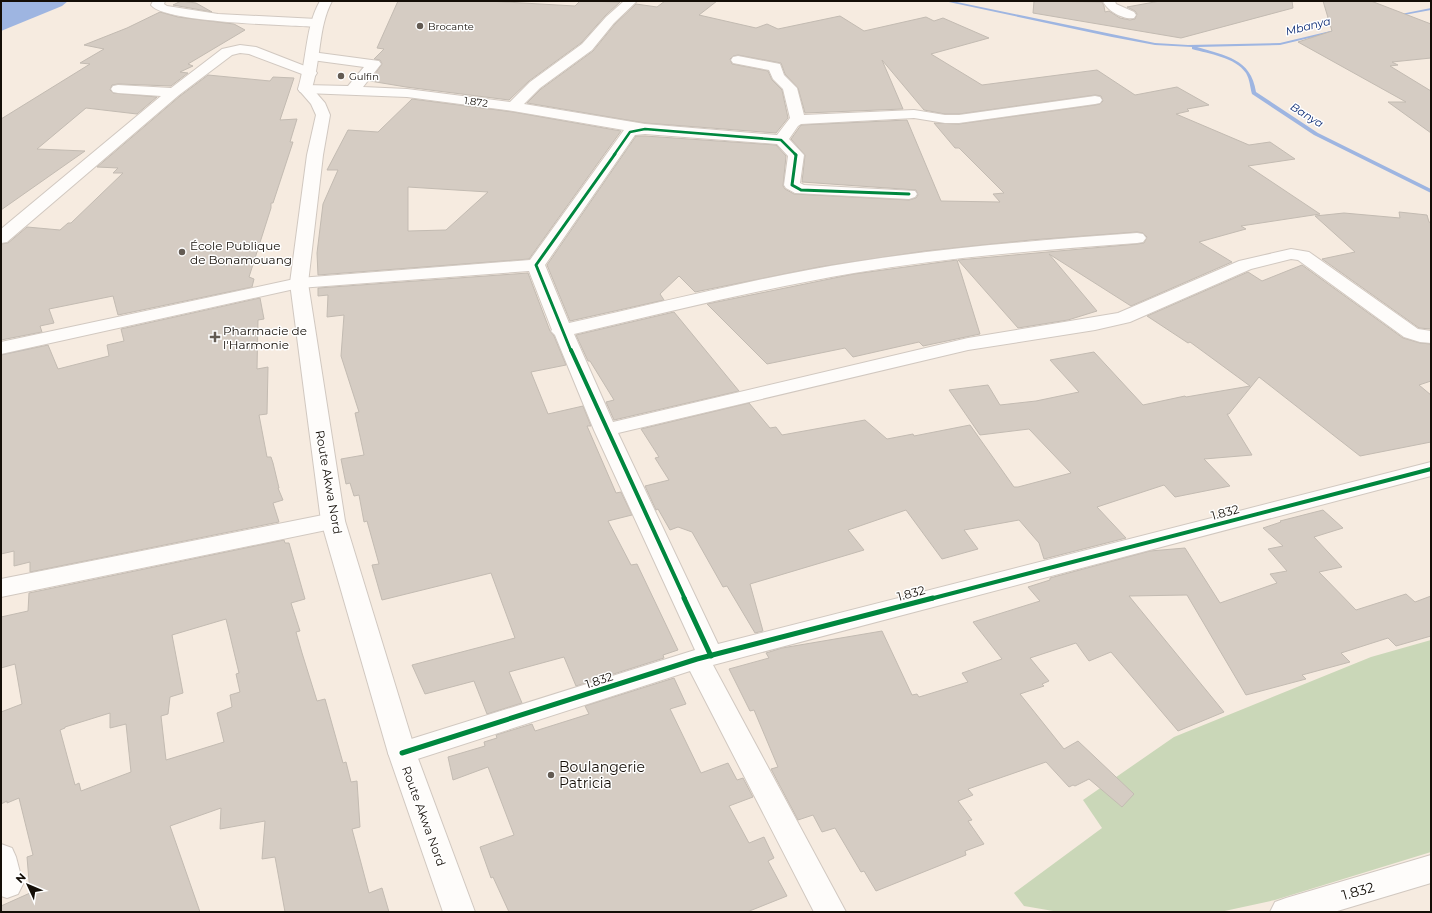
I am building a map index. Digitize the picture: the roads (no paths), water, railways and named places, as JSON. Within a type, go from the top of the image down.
[{"type":"street","points":[[159,1],[157,5],[163,9],[199,16],[317,23]]},
{"type":"street","points":[[1,238],[174,92],[227,52],[240,49],[251,50],[308,81],[319,14],[326,1]]},
{"type":"street","points":[[513,107],[535,85],[587,47],[610,20],[631,1]]},
{"type":"street","points":[[1109,1],[1111,6],[1130,15]]},
{"type":"street","points":[[312,56],[373,64],[352,91]]},
{"type":"street","points":[[738,60],[775,67],[778,76],[790,88],[798,120]]},
{"type":"street","name":"1.872","points":[[308,81],[352,91],[407,93],[513,107],[645,128],[781,140]]},
{"type":"street","name":"Route Akwa Nord","points":[[308,81],[323,114],[315,155],[298,284],[333,521],[402,753],[460,912]]},
{"type":"street","points":[[118,89],[174,92]]},
{"type":"street","points":[[909,194],[796,189],[792,185],[796,155],[781,140],[792,123],[798,120],[914,114],[945,119],[993,115],[1094,100]]},
{"type":"street","points":[[536,265],[630,132],[645,128]]},
{"type":"street","points":[[561,331],[812,276],[896,261],[974,251],[1137,238]]},
{"type":"street","points":[[605,430],[968,344],[1095,324],[1123,318],[1226,272],[1246,265],[1292,254],[1302,256],[1411,332],[1420,336],[1431,337]]},
{"type":"street","points":[[1,348],[298,284],[536,265]]},
{"type":"street","points":[[536,265],[561,331],[704,658],[830,912]]},
{"type":"street","name":"1.832","points":[[402,753],[704,658],[1431,469]]},
{"type":"street","points":[[1,588],[333,521]]},
{"type":"street","name":"1.832","points":[[1286,912],[1431,869]]},
{"type":"water","points":[[4,1],[68,1],[62,6],[1,31],[1,3]]},
{"type":"waterway","points":[[946,1],[1155,44],[1188,46],[1280,44],[1341,29]]},
{"type":"waterway","name":"Mbanya","points":[[1393,16],[1431,9]]},
{"type":"waterway","name":"Banya","points":[[1194,48],[1225,57],[1242,66],[1248,73],[1252,82],[1254,93],[1316,134],[1431,191]]},
{"type":"waterway","points":[[1,354],[26,348]]},
{"type":"place","name":"Brocante","points":[[420,26]]},
{"type":"place","name":"Gulfin","points":[[341,76]]},
{"type":"place","name":"École Publique de Bonamouang","points":[[182,252]]},
{"type":"place","name":"Pharmacie de l'Harmonie","points":[[215,337]]},
{"type":"place","name":"Boulangerie Patricia","points":[[551,775]]}]
